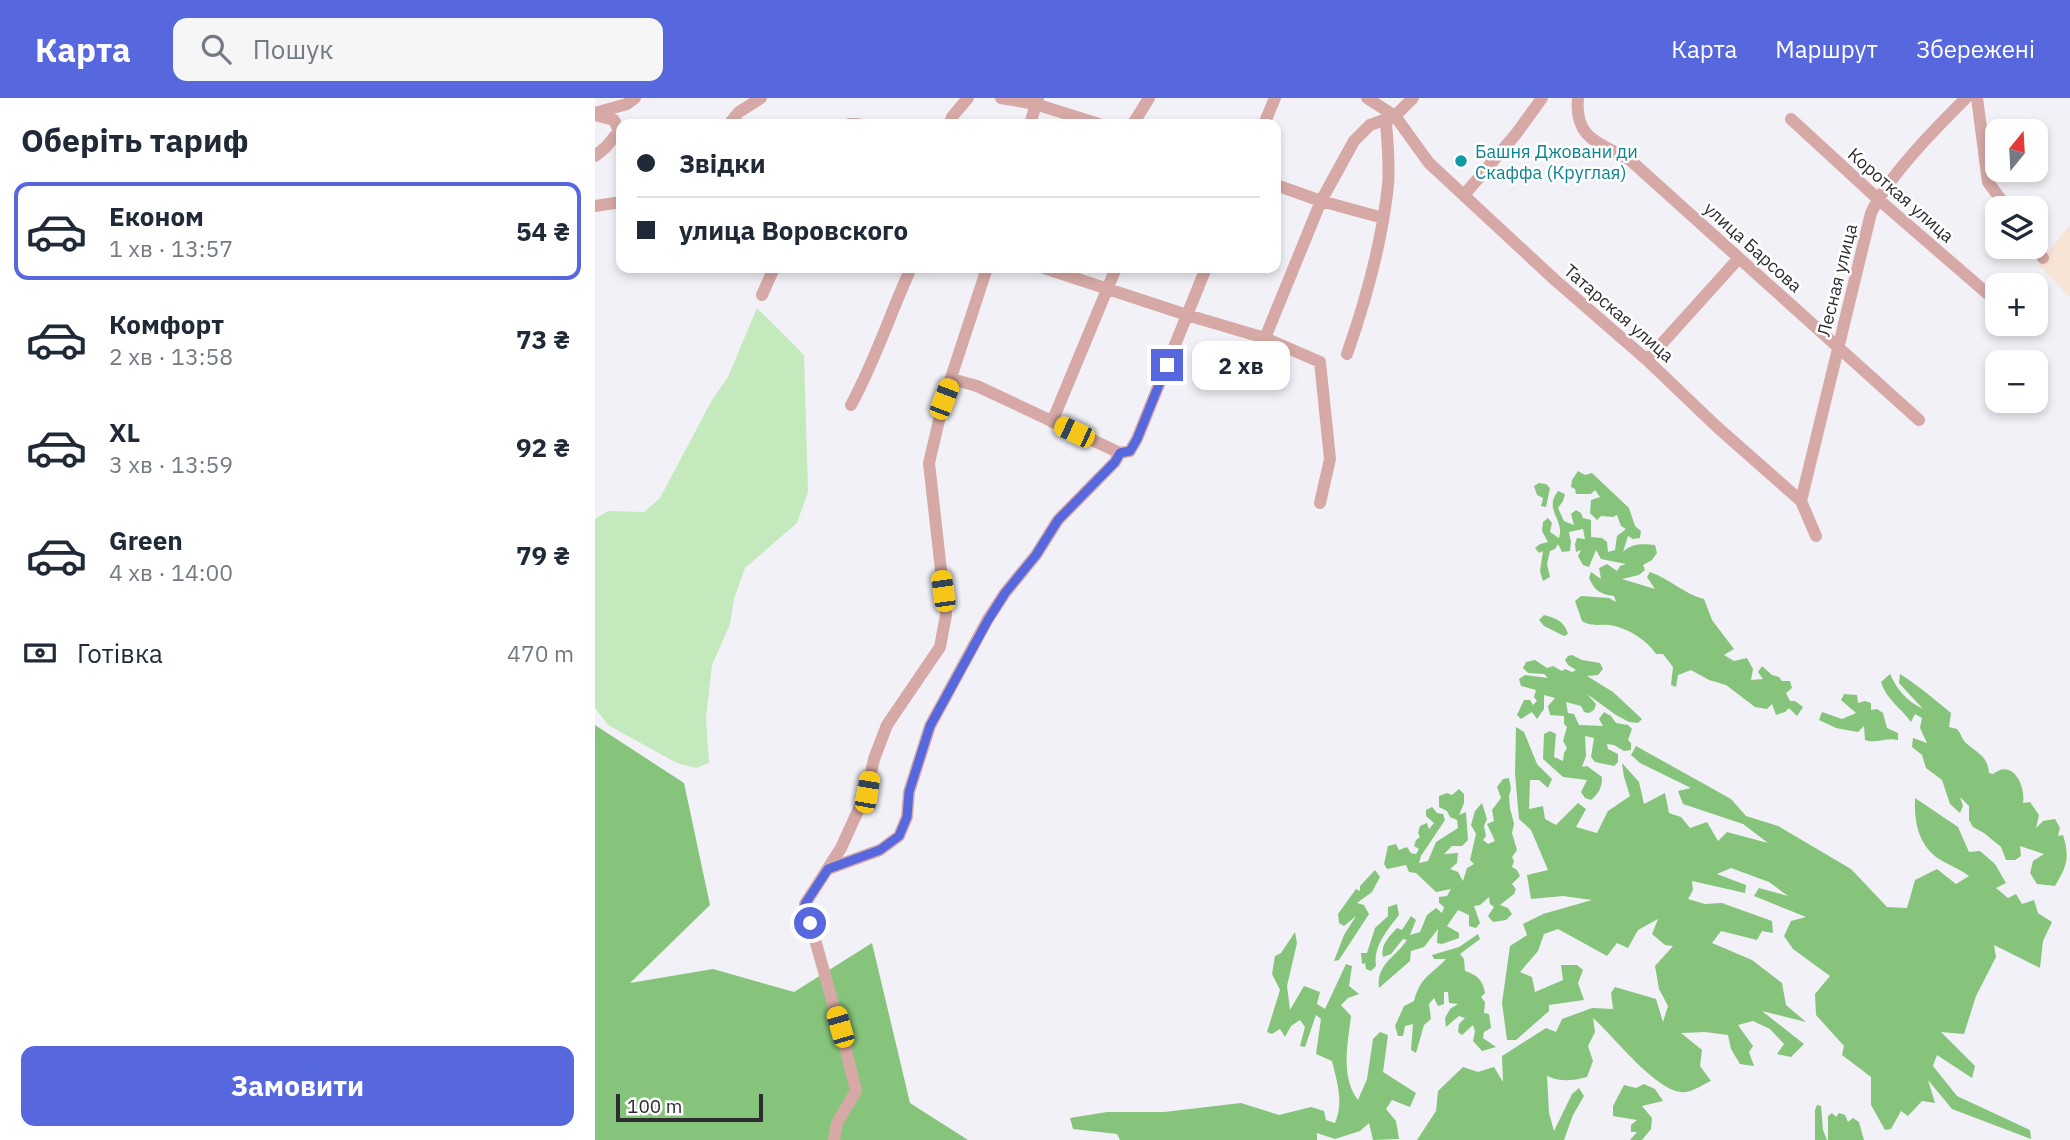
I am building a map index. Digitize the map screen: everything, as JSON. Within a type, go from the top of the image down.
[{"type":"street","points":[[595,114],[627,104],[635,98]]},
{"type":"street","points":[[733,119],[761,98]]},
{"type":"street","points":[[950,119],[968,98]]},
{"type":"street","points":[[1001,98],[1037,101],[1086,119]]},
{"type":"street","points":[[1136,119],[1149,98]]},
{"type":"street","points":[[1266,119],[1275,98]]},
{"type":"street","points":[[1367,98],[1391,118]]},
{"type":"street","points":[[1265,338],[1321,201],[1354,141],[1370,125],[1391,118],[1413,98]]},
{"type":"street","points":[[1464,195],[1516,134],[1542,98]]},
{"type":"street","name":"улица Барсова","points":[[1578,98],[1577,110],[1581,128],[1592,140],[1630,160],[1919,420]]},
{"type":"street","name":"Лесная улица","points":[[1801,501],[1871,214],[1878,199],[1931,134],[1966,98]]},
{"type":"street","points":[[1977,98],[1988,182],[1998,196]]},
{"type":"street","points":[[1032,119],[1037,101]]},
{"type":"street","points":[[595,114],[614,120],[616,124]]},
{"type":"street","points":[[1347,354],[1363,309],[1383,218],[1388,183],[1391,118]]},
{"type":"street","name":"Татарская улица","points":[[1391,118],[1429,163],[1555,281],[1647,360],[1801,501],[1816,536]]},
{"type":"street","name":"Короткая улица","points":[[1791,119],[1985,292]]},
{"type":"street","points":[[595,156],[616,135]]},
{"type":"street","points":[[1281,187],[1383,218]]},
{"type":"street","points":[[595,205],[616,203]]},
{"type":"street","points":[[1647,360],[1739,258]]},
{"type":"street","points":[[762,295],[772,273]]},
{"type":"street","points":[[851,405],[873,363],[890,314],[909,273]]},
{"type":"street","points":[[834,1140],[837,1123],[856,1091],[805,904],[841,848],[867,792],[874,759],[887,725],[940,647],[946,615],[929,463],[944,399],[985,273]]},
{"type":"street","points":[[1059,273],[1265,338],[1320,362],[1330,459],[1321,503]]},
{"type":"street","points":[[1052,422],[1114,273]]},
{"type":"street","points":[[828,869],[880,850],[899,836],[907,817],[909,792],[930,726],[1005,593],[1036,555],[1058,520],[1137,439],[1204,273]]},
{"type":"street","points":[[952,379],[977,386],[1052,422],[1125,452]]},
{"type":"shaded area","points":[[2070,225],[2070,297],[2038,265],[2043,259],[2048,259],[2048,252]]},
{"type":"green space","points":[[757,308],[804,355],[808,492],[797,523],[745,568],[734,599],[730,624],[712,665],[706,718],[709,763],[696,768],[677,763],[608,725],[595,708],[595,519],[608,511],[644,512],[660,498],[712,400],[728,377]]},
{"type":"green space","points":[[1578,471],[1585,475],[1592,473],[1629,508],[1635,526],[1641,531],[1640,538],[1633,539],[1628,536],[1623,552],[1642,544],[1655,545],[1657,553],[1643,565],[1645,570],[1639,575],[1622,579],[1655,589],[1647,577],[1650,572],[1704,599],[1712,620],[1734,649],[1724,655],[1734,661],[1747,658],[1753,669],[1751,680],[1763,679],[1758,672],[1762,666],[1782,681],[1790,681],[1792,688],[1786,693],[1790,701],[1803,707],[1797,716],[1789,708],[1776,715],[1772,704],[1767,709],[1755,707],[1726,685],[1709,680],[1691,670],[1678,675],[1676,687],[1671,685],[1673,667],[1663,654],[1656,654],[1642,639],[1622,628],[1592,625],[1582,621],[1575,601],[1581,596],[1609,598],[1616,602],[1614,596],[1596,589],[1589,578],[1591,572],[1601,579],[1599,568],[1607,564],[1617,571],[1620,566],[1626,564],[1601,559],[1596,550],[1589,567],[1583,565],[1578,556],[1581,550],[1576,552],[1575,544],[1577,538],[1585,539],[1583,529],[1569,532],[1570,551],[1562,552],[1558,544],[1550,551],[1547,564],[1550,577],[1543,581],[1540,571],[1543,551],[1539,553],[1535,548],[1548,542],[1542,531],[1543,522],[1548,518],[1552,523],[1550,532],[1559,538],[1559,525],[1553,509],[1558,491],[1565,494],[1558,508],[1564,521],[1574,525],[1571,514],[1576,510],[1583,518],[1591,520],[1591,537],[1602,538],[1607,542],[1608,552],[1615,550],[1617,536],[1626,529],[1621,526],[1617,515],[1601,516],[1597,520],[1590,513],[1591,500],[1600,497],[1595,490],[1591,494],[1576,494],[1571,487]]},
{"type":"green space","points":[[1539,483],[1550,488],[1546,507],[1541,506],[1543,498],[1537,495],[1534,486]]},
{"type":"green space","points":[[1544,615],[1559,621],[1568,634],[1564,636],[1544,626],[1539,620]]},
{"type":"green space","points":[[1572,655],[1600,663],[1603,669],[1598,675],[1587,676],[1613,692],[1642,719],[1638,723],[1629,722],[1587,694],[1596,704],[1594,710],[1589,713],[1584,712],[1581,706],[1566,702],[1568,713],[1574,714],[1579,725],[1603,726],[1599,719],[1604,712],[1616,723],[1628,725],[1632,729],[1628,740],[1631,750],[1624,751],[1607,744],[1608,749],[1618,754],[1618,762],[1614,766],[1595,762],[1591,757],[1594,738],[1585,736],[1586,756],[1582,767],[1587,766],[1602,777],[1599,790],[1591,800],[1585,798],[1581,792],[1587,780],[1563,777],[1543,759],[1544,734],[1550,731],[1556,734],[1554,757],[1563,761],[1567,748],[1563,741],[1567,727],[1564,724],[1564,716],[1550,715],[1548,706],[1555,698],[1544,695],[1544,709],[1537,719],[1532,712],[1521,719],[1517,715],[1524,700],[1530,700],[1533,705],[1537,701],[1534,697],[1536,690],[1521,686],[1519,679],[1525,675],[1548,678],[1544,674],[1528,673],[1523,668],[1526,662],[1535,660],[1547,668],[1553,666],[1572,672],[1576,670],[1565,660]]},
{"type":"green space","points":[[1890,674],[1903,694],[1917,706],[1923,709],[1899,683],[1900,674],[1951,713],[1949,727],[1957,729],[1965,742],[1978,752],[1989,773],[2006,769],[2012,771],[2020,782],[2023,803],[2030,802],[2039,815],[2036,828],[2043,821],[2055,819],[2060,828],[2058,836],[2063,835],[2067,856],[2065,867],[2055,886],[2037,884],[2030,873],[2033,861],[2044,854],[2020,846],[2021,856],[2015,860],[2006,860],[2001,847],[1973,827],[1969,820],[1969,806],[1960,797],[1963,806],[1960,813],[1950,804],[1942,780],[1926,768],[1922,755],[1912,747],[1913,738],[1927,743],[1920,728],[1922,718],[1915,714],[1911,722],[1883,688],[1881,682]]},
{"type":"green space","points":[[1844,694],[1857,695],[1858,703],[1871,703],[1871,710],[1877,709],[1883,713],[1887,728],[1898,733],[1898,740],[1865,740],[1864,726],[1858,732],[1836,728],[1819,720],[1822,712],[1842,719],[1856,713],[1841,700]]},
{"type":"green space","points":[[595,725],[684,783],[710,905],[630,983],[713,969],[794,992],[872,943],[910,1103],[968,1140],[595,1140]]},
{"type":"green space","points":[[1516,727],[1524,732],[1537,764],[1552,779],[1548,788],[1539,780],[1530,780],[1529,809],[1543,806],[1545,819],[1556,825],[1578,803],[1586,809],[1576,827],[1597,833],[1608,811],[1630,796],[1622,763],[1639,782],[1644,804],[1665,793],[1669,813],[1681,817],[1690,828],[1707,822],[1718,841],[1727,832],[1768,843],[1743,824],[1683,804],[1678,791],[1691,788],[1640,763],[1631,755],[1636,746],[1731,799],[1746,816],[1778,826],[1851,869],[1887,907],[1907,908],[1915,880],[1937,869],[1956,884],[1969,876],[1939,859],[1926,847],[1917,824],[1915,798],[1958,827],[1969,852],[1980,851],[1995,864],[2006,883],[1996,888],[2008,898],[2016,894],[2022,904],[2034,900],[2038,913],[2052,922],[2043,941],[2040,968],[1994,945],[1996,957],[1976,996],[1964,1034],[1941,1032],[1975,1066],[1972,1078],[1937,1055],[1933,1066],[1957,1096],[2030,1130],[2031,1139],[1952,1109],[1928,1080],[1935,1103],[1922,1101],[1908,1116],[1901,1111],[1891,1129],[1885,1130],[1871,1105],[1871,1077],[1842,1055],[1844,1046],[1816,1015],[1815,994],[1830,976],[1793,949],[1784,936],[1791,921],[1806,917],[1754,896],[1759,888],[1788,896],[1769,882],[1731,868],[1717,874],[1746,885],[1745,893],[1692,881],[1693,890],[1688,899],[1705,904],[1722,903],[1772,921],[1773,933],[1762,931],[1757,940],[1721,931],[1712,943],[1752,960],[1782,983],[1786,1005],[1806,1022],[1762,1011],[1804,1044],[1791,1057],[1777,1054],[1784,1044],[1770,1029],[1753,1021],[1738,1025],[1753,1046],[1749,1052],[1754,1066],[1740,1064],[1731,1049],[1728,1035],[1681,1033],[1702,1050],[1700,1066],[1711,1081],[1686,1092],[1675,1091],[1650,1075],[1593,1018],[1595,1032],[1588,1046],[1593,1061],[1587,1077],[1566,1080],[1547,1076],[1549,1113],[1554,1131],[1572,1094],[1579,1088],[1584,1096],[1573,1115],[1564,1140],[1417,1140],[1436,1111],[1438,1091],[1463,1067],[1478,1072],[1494,1067],[1503,1082],[1502,1056],[1546,1028],[1556,1032],[1562,1019],[1592,1008],[1613,1009],[1611,993],[1615,987],[1656,999],[1663,1022],[1668,1006],[1659,989],[1655,966],[1673,946],[1665,945],[1652,934],[1658,919],[1638,930],[1628,948],[1617,943],[1607,956],[1558,929],[1544,934],[1538,951],[1520,972],[1532,977],[1535,992],[1563,980],[1561,965],[1577,965],[1583,970],[1578,983],[1584,1000],[1549,1005],[1549,1011],[1516,1040],[1507,1040],[1502,1003],[1510,946],[1527,935],[1523,924],[1543,914],[1592,900],[1563,896],[1531,899],[1527,875],[1548,870],[1531,830],[1519,819],[1515,774]]},
{"type":"green space","points":[[1509,778],[1510,808],[1514,824],[1512,833],[1517,850],[1512,857],[1512,867],[1520,876],[1512,884],[1516,889],[1514,894],[1500,905],[1508,908],[1512,914],[1506,920],[1493,922],[1488,916],[1494,907],[1490,904],[1489,897],[1480,905],[1474,906],[1480,923],[1476,928],[1469,926],[1469,915],[1458,910],[1447,926],[1459,933],[1459,938],[1437,943],[1438,929],[1424,947],[1411,951],[1410,961],[1379,988],[1384,967],[1407,940],[1403,939],[1391,954],[1383,957],[1388,938],[1397,928],[1402,930],[1411,916],[1416,920],[1410,935],[1420,932],[1427,915],[1436,908],[1442,913],[1444,907],[1439,903],[1439,897],[1447,896],[1451,889],[1436,892],[1416,873],[1409,872],[1406,865],[1387,869],[1384,864],[1388,846],[1396,844],[1399,850],[1407,847],[1411,853],[1416,854],[1419,849],[1414,846],[1420,837],[1420,826],[1427,823],[1429,829],[1434,823],[1426,816],[1426,810],[1432,807],[1437,813],[1443,814],[1445,820],[1419,863],[1428,861],[1436,842],[1458,828],[1457,820],[1439,807],[1439,796],[1447,793],[1452,795],[1459,789],[1464,794],[1464,803],[1459,815],[1466,812],[1468,840],[1462,846],[1452,846],[1444,854],[1458,853],[1457,863],[1450,869],[1458,872],[1463,881],[1467,868],[1474,864],[1470,860],[1476,834],[1471,825],[1475,811],[1482,803],[1487,819],[1484,826],[1486,836],[1483,840],[1488,844],[1495,841],[1487,824],[1494,821],[1492,810],[1501,798],[1497,787],[1503,779]]},
{"type":"green space","points":[[1375,870],[1380,877],[1372,892],[1357,903],[1364,905],[1369,914],[1339,960],[1334,961],[1344,935],[1356,916],[1344,926],[1339,923],[1338,914],[1356,889],[1360,891],[1360,886]]},
{"type":"green space","points":[[1397,904],[1399,915],[1379,945],[1376,966],[1371,971],[1366,969],[1365,963],[1362,964],[1361,953],[1367,953],[1375,928],[1388,916],[1388,907]]},
{"type":"green space","points":[[1295,932],[1297,943],[1287,986],[1290,1010],[1304,986],[1320,992],[1317,1004],[1325,1009],[1346,964],[1352,966],[1349,986],[1359,994],[1348,998],[1341,1005],[1351,1016],[1347,1048],[1349,1081],[1358,1100],[1367,1079],[1373,1039],[1380,1032],[1388,1035],[1383,1072],[1416,1093],[1410,1107],[1392,1100],[1386,1109],[1396,1121],[1399,1139],[1373,1140],[1369,1123],[1360,1131],[1335,1139],[1317,1133],[1317,1140],[1120,1140],[1117,1134],[1073,1129],[1070,1118],[1107,1112],[1164,1112],[1241,1103],[1279,1115],[1311,1107],[1324,1111],[1326,1120],[1335,1123],[1339,1100],[1332,1061],[1316,1054],[1321,1019],[1316,1015],[1305,1047],[1300,1046],[1305,1027],[1300,1020],[1291,1026],[1285,1037],[1280,1029],[1272,1034],[1267,1032],[1280,990],[1272,974],[1275,956],[1281,953]]},
{"type":"green space","points":[[1478,934],[1480,939],[1460,954],[1464,959],[1465,971],[1476,976],[1483,985],[1485,993],[1481,997],[1485,1002],[1484,1013],[1489,1014],[1491,1028],[1484,1032],[1483,1038],[1496,1047],[1482,1051],[1473,1041],[1473,1025],[1462,1035],[1458,1032],[1459,1024],[1465,1018],[1459,1016],[1446,1027],[1445,1018],[1450,1009],[1458,1004],[1449,1003],[1448,992],[1444,992],[1444,1004],[1438,1006],[1434,998],[1429,1004],[1431,1019],[1424,1025],[1416,1053],[1411,1050],[1413,1024],[1405,1026],[1403,1036],[1398,1036],[1395,1026],[1404,1006],[1414,1001],[1423,981],[1446,959],[1434,959],[1432,955],[1459,947]]},
{"type":"green space","points":[[1644,1084],[1655,1089],[1663,1101],[1642,1106],[1652,1118],[1651,1129],[1642,1140],[1630,1140],[1637,1132],[1631,1132],[1631,1125],[1637,1120],[1613,1116],[1613,1106],[1624,1085],[1636,1088]]},
{"type":"green space","points":[[1817,1105],[1821,1106],[1823,1130],[1827,1140],[1815,1140]]},
{"type":"green space","points":[[1832,1113],[1836,1117],[1839,1113],[1845,1115],[1848,1122],[1853,1118],[1859,1122],[1864,1140],[1828,1140],[1828,1116]]},
{"type":"place","name":"Башня Джовани ди Скаффа (Круглая)","points":[[1461,161]]},
{"type":"route","points":[[810,923],[805,904],[828,869],[880,850],[899,836],[907,817],[909,792],[930,726],[968,655],[1005,593],[1036,555],[1058,520],[1115,462],[1120,453],[1130,451],[1167,365]]}]
